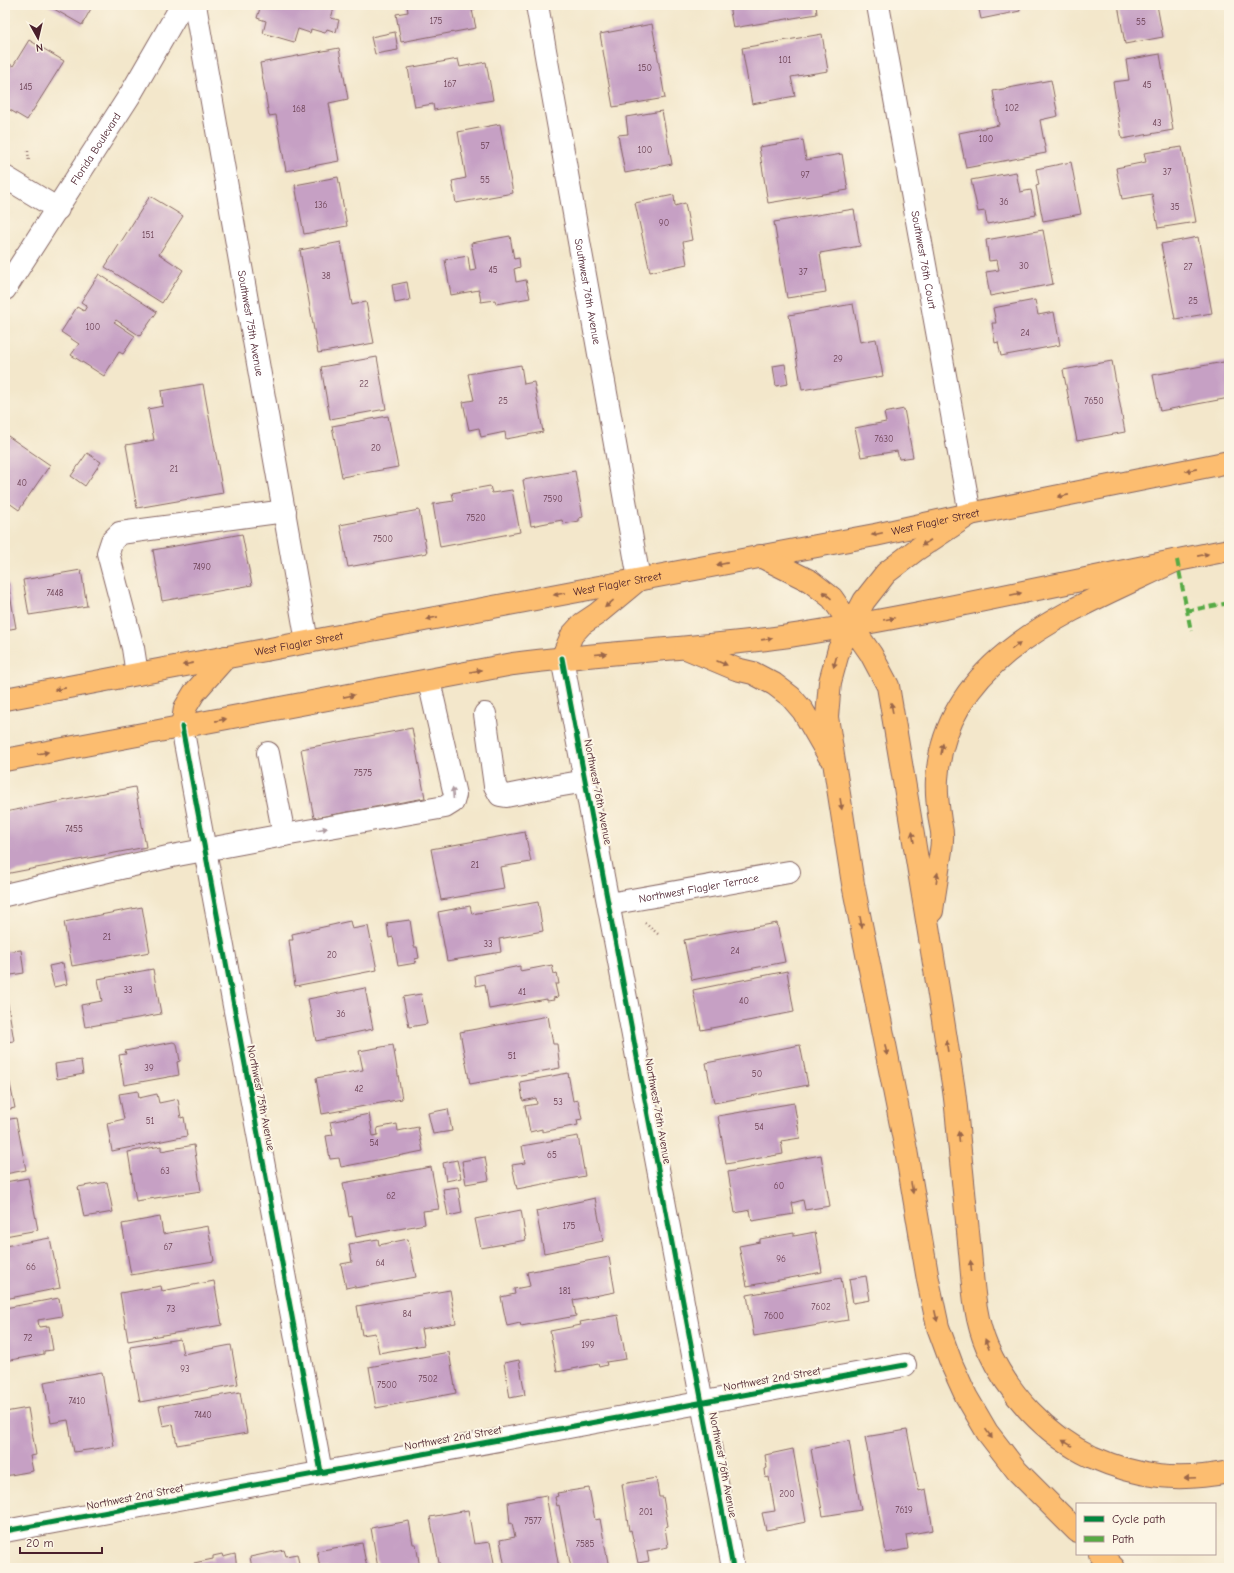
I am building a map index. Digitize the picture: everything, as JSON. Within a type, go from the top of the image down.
[{"type":"main road","name":"West Flagler Street","points":[[5,700],[875,535],[970,514],[1229,462]]},
{"type":"main road","points":[[970,514],[916,550],[886,573],[864,601],[839,649],[830,682],[827,717],[853,884],[906,1150],[928,1280],[938,1327],[952,1365],[966,1396],[987,1432],[1017,1471],[1076,1530]]},
{"type":"main road","points":[[5,760],[513,664],[562,658],[751,641],[851,626],[941,610],[1229,550]]},
{"type":"main road","points":[[760,556],[810,581],[832,598],[872,654],[888,686],[954,1085],[975,1305],[986,1345],[1015,1395],[1039,1420],[1061,1439],[1084,1453],[1113,1466],[1143,1474],[1174,1478],[1202,1478],[1229,1472]]},
{"type":"main road","points":[[929,930],[942,839],[937,779],[944,741],[954,715],[960,705],[976,682],[995,661],[1053,620],[1176,560]]},
{"type":"main road","points":[[562,658],[572,635],[582,624],[597,614],[639,579]]},
{"type":"main road","points":[[686,648],[736,669],[753,673],[774,684],[791,697],[803,711],[835,766]]},
{"type":"main road","points":[[182,727],[186,708],[194,693],[226,657]]},
{"type":"main road","points":[[1101,1555],[1114,1568]]},
{"type":"street","name":"Florida Boulevard","points":[[5,289],[58,209],[130,95],[182,5]]},
{"type":"street","name":"Southwest 75th Avenue","points":[[195,5],[307,642]]},
{"type":"street","name":"Southwest 76th Avenue","points":[[537,5],[639,579]]},
{"type":"street","name":"Southwest 76th Court","points":[[878,5],[970,514]]},
{"type":"street","points":[[5,177],[58,209]]},
{"type":"street","points":[[136,674],[133,648],[108,553],[112,541],[120,533],[285,511]]},
{"type":"street","name":"Northwest 76th Avenue","points":[[562,658],[733,1568]]},
{"type":"street","points":[[5,895],[205,850],[445,807],[453,802],[455,795],[428,681]]},
{"type":"street","points":[[485,714],[495,786],[500,795],[506,796],[586,781]]},
{"type":"street","name":"Northwest 75th Avenue","points":[[182,727],[321,1472]]},
{"type":"street","points":[[268,753],[284,835]]},
{"type":"street","name":"Northwest Flagler Terrace","points":[[609,904],[788,872]]},
{"type":"street","name":"Northwest 2nd Street","points":[[5,1531],[905,1365]]},
{"type":"path","points":[[28,151],[29,164]]},
{"type":"path","points":[[644,923],[658,934]]},
{"type":"building","points":[[47,5],[93,5],[82,25]]},
{"type":"building","points":[[261,5],[335,5],[331,18],[339,20],[336,32],[327,29],[325,33],[311,29],[310,33],[298,29],[294,42],[263,33],[266,21],[257,18]]},
{"type":"building","points":[[407,5],[474,5],[475,9],[472,10],[476,28],[401,42],[396,14],[408,12]]},
{"type":"building","points":[[729,5],[816,5],[817,14],[733,28]]},
{"type":"building","points":[[978,5],[1019,5],[1020,11],[981,19]]},
{"type":"building","points":[[1118,5],[1157,5],[1163,37],[1125,44]]},
{"type":"building","points":[[652,24],[665,98],[613,107],[600,34]]},
{"type":"building","points":[[395,32],[398,50],[375,54],[371,37]]},
{"type":"building","points":[[822,34],[828,71],[791,77],[795,96],[752,104],[742,48]]},
{"type":"building","points":[[29,40],[64,61],[27,120],[5,107],[5,61],[13,66]]},
{"type":"building","points":[[339,48],[348,99],[329,103],[339,161],[286,171],[276,115],[269,116],[260,63]]},
{"type":"building","points":[[1160,54],[1173,130],[1122,139],[1113,82],[1129,80],[1126,60]]},
{"type":"building","points":[[458,59],[460,67],[486,62],[493,100],[434,110],[433,104],[415,107],[408,68]]},
{"type":"building","points":[[1051,80],[1058,116],[1040,120],[1046,153],[966,168],[959,133],[999,125],[993,91]]},
{"type":"building","points":[[662,111],[672,164],[625,173],[618,135],[628,134],[626,117]]},
{"type":"building","points":[[500,124],[513,193],[456,203],[452,181],[466,178],[458,132]]},
{"type":"building","points":[[803,140],[806,160],[842,154],[848,190],[768,203],[759,147]]},
{"type":"building","points":[[1182,147],[1196,222],[1158,228],[1152,194],[1122,199],[1116,168],[1146,162],[1144,153]]},
{"type":"building","points":[[1071,162],[1081,214],[1043,221],[1036,186],[1039,185],[1036,169]]},
{"type":"building","points":[[1016,172],[1020,192],[1031,190],[1036,215],[987,224],[985,211],[978,212],[971,180]]},
{"type":"building","points":[[338,177],[347,226],[304,234],[295,185]]},
{"type":"building","points":[[674,195],[675,206],[685,203],[692,240],[683,242],[687,264],[650,272],[635,203]]},
{"type":"building","points":[[150,196],[183,216],[159,254],[183,270],[162,303],[105,267]]},
{"type":"building","points":[[854,209],[860,246],[820,253],[826,292],[787,298],[774,222]]},
{"type":"building","points":[[1043,230],[1053,284],[990,296],[986,272],[999,270],[997,260],[989,261],[986,240]]},
{"type":"building","points":[[510,236],[514,259],[519,258],[520,267],[514,269],[516,282],[526,280],[530,298],[496,304],[495,300],[481,302],[479,290],[451,295],[445,260],[468,256],[470,271],[476,270],[471,243]]},
{"type":"building","points":[[1198,237],[1212,313],[1175,319],[1161,244]]},
{"type":"building","points":[[341,242],[352,305],[366,302],[374,343],[318,353],[300,250]]},
{"type":"building","points":[[99,274],[157,312],[140,336],[116,320],[114,322],[135,336],[123,354],[119,352],[104,376],[71,355],[79,344],[61,332],[77,307],[84,311],[87,306],[81,302]]},
{"type":"building","points":[[407,282],[410,300],[395,303],[392,285]]},
{"type":"building","points":[[1035,300],[1038,315],[1054,312],[1060,345],[1001,356],[998,342],[995,343],[992,323],[996,323],[993,308]]},
{"type":"building","points":[[853,304],[860,342],[876,339],[883,376],[802,390],[789,315]]},
{"type":"building","points":[[377,357],[386,409],[330,419],[321,367]]},
{"type":"building","points":[[1112,361],[1125,432],[1077,441],[1063,370]]},
{"type":"building","points":[[1229,361],[1229,398],[1160,411],[1153,375]]},
{"type":"building","points":[[785,364],[788,384],[776,386],[773,366]]},
{"type":"building","points":[[521,365],[524,384],[534,382],[543,432],[506,439],[505,432],[481,437],[479,428],[469,430],[463,402],[474,400],[468,374]]},
{"type":"building","points":[[203,384],[223,493],[137,508],[126,445],[154,440],[148,409],[163,406],[161,391]]},
{"type":"building","points":[[904,409],[913,457],[899,459],[897,451],[861,457],[855,428],[886,422],[884,413]]},
{"type":"building","points":[[388,416],[398,467],[342,477],[332,426]]},
{"type":"building","points":[[5,434],[50,465],[19,510],[5,500]]},
{"type":"building","points":[[87,453],[101,462],[85,486],[71,476]]},
{"type":"building","points":[[575,471],[583,517],[579,518],[579,521],[563,524],[562,520],[531,526],[523,480]]},
{"type":"building","points":[[490,486],[492,493],[512,490],[520,532],[440,547],[433,504],[454,501],[452,493]]},
{"type":"building","points":[[419,510],[427,553],[348,567],[340,525]]},
{"type":"building","points":[[242,534],[252,585],[162,601],[153,550]]},
{"type":"building","points":[[81,570],[87,606],[29,615],[23,580]]},
{"type":"building","points":[[5,583],[8,583],[16,628],[5,630]]},
{"type":"building","points":[[412,728],[425,798],[314,818],[301,749]]},
{"type":"building","points":[[135,787],[146,847],[5,874],[5,812]]},
{"type":"building","points":[[525,832],[531,862],[500,867],[504,889],[441,900],[431,849]]},
{"type":"building","points":[[538,902],[543,931],[499,939],[501,952],[447,961],[438,912],[470,906],[472,914]]},
{"type":"building","points":[[142,907],[150,952],[72,966],[64,922]]},
{"type":"building","points":[[410,920],[414,947],[417,947],[419,958],[415,959],[416,963],[398,966],[393,937],[389,938],[387,923]]},
{"type":"building","points":[[350,921],[352,929],[368,926],[377,970],[295,986],[289,940],[293,940],[292,934]]},
{"type":"building","points":[[777,923],[785,962],[692,980],[684,940]]},
{"type":"building","points":[[21,950],[24,973],[5,976],[5,952]]},
{"type":"building","points":[[63,963],[67,984],[54,987],[49,966]]},
{"type":"building","points":[[552,965],[554,974],[557,973],[559,984],[555,984],[558,997],[553,998],[554,1000],[547,1001],[547,999],[489,1009],[485,984],[476,986],[475,975],[520,966],[520,971]]},
{"type":"building","points":[[153,969],[161,1014],[85,1027],[81,1005],[102,1001],[98,979]]},
{"type":"building","points":[[787,971],[794,1012],[701,1030],[693,990]]},
{"type":"building","points":[[365,988],[373,1029],[316,1041],[308,999]]},
{"type":"building","points":[[421,994],[427,1024],[409,1027],[403,997]]},
{"type":"building","points":[[5,999],[7,999],[14,1041],[5,1042]]},
{"type":"building","points":[[548,1016],[553,1044],[557,1044],[560,1068],[470,1084],[460,1032]]},
{"type":"building","points":[[173,1042],[177,1044],[180,1061],[177,1062],[179,1075],[124,1085],[119,1055],[126,1054],[125,1051]]},
{"type":"building","points":[[393,1045],[402,1099],[322,1114],[316,1078],[363,1070],[359,1051]]},
{"type":"building","points":[[800,1045],[808,1085],[714,1103],[706,1063]]},
{"type":"building","points":[[5,1060],[15,1108],[5,1110]]},
{"type":"building","points":[[81,1060],[83,1074],[57,1079],[55,1064]]},
{"type":"building","points":[[568,1073],[573,1101],[578,1100],[582,1119],[577,1120],[578,1125],[542,1132],[542,1129],[530,1132],[525,1106],[537,1104],[536,1098],[523,1101],[520,1082]]},
{"type":"building","points":[[138,1091],[139,1098],[157,1094],[159,1103],[178,1099],[181,1118],[184,1117],[187,1136],[112,1151],[107,1123],[124,1119],[119,1094]]},
{"type":"building","points":[[794,1103],[800,1138],[781,1141],[783,1154],[726,1164],[718,1116]]},
{"type":"building","points":[[448,1109],[452,1131],[433,1134],[428,1113]]},
{"type":"building","points":[[369,1114],[373,1136],[378,1135],[377,1128],[397,1124],[398,1131],[418,1127],[423,1151],[341,1167],[339,1158],[330,1159],[326,1136],[333,1135],[330,1122]]},
{"type":"building","points":[[16,1118],[26,1170],[5,1174],[5,1120]]},
{"type":"building","points":[[578,1136],[585,1176],[517,1189],[512,1165],[525,1163],[522,1146]]},
{"type":"building","points":[[194,1145],[201,1191],[136,1201],[128,1152],[161,1146],[161,1151]]},
{"type":"building","points":[[821,1155],[830,1206],[805,1210],[803,1200],[792,1203],[794,1214],[752,1221],[750,1210],[735,1213],[728,1172]]},
{"type":"building","points":[[485,1157],[489,1180],[466,1184],[462,1161]]},
{"type":"building","points":[[457,1160],[461,1178],[446,1181],[443,1163]]},
{"type":"building","points":[[431,1167],[439,1209],[423,1211],[425,1224],[356,1237],[352,1216],[349,1217],[343,1183]]},
{"type":"building","points":[[28,1178],[38,1230],[5,1236],[5,1182]]},
{"type":"building","points":[[107,1182],[113,1212],[84,1217],[78,1187]]},
{"type":"building","points":[[458,1187],[462,1213],[448,1216],[443,1189]]},
{"type":"building","points":[[595,1198],[603,1241],[544,1253],[536,1211]]},
{"type":"building","points":[[521,1210],[526,1240],[481,1248],[475,1219]]},
{"type":"building","points":[[160,1217],[163,1234],[208,1226],[214,1261],[131,1275],[122,1224]]},
{"type":"building","points":[[815,1232],[822,1272],[747,1286],[739,1246],[760,1242],[760,1239],[794,1233],[794,1236]]},
{"type":"building","points":[[50,1238],[60,1288],[5,1299],[5,1246]]},
{"type":"building","points":[[378,1239],[379,1245],[408,1239],[416,1277],[355,1288],[355,1286],[346,1288],[341,1264],[352,1262],[349,1244]]},
{"type":"building","points":[[609,1257],[615,1292],[573,1300],[576,1316],[521,1326],[520,1323],[507,1326],[501,1297],[515,1294],[514,1289],[530,1286],[527,1272]]},
{"type":"building","points":[[866,1276],[870,1300],[853,1303],[849,1279]]},
{"type":"building","points":[[841,1278],[848,1320],[754,1336],[747,1295]]},
{"type":"building","points":[[214,1281],[222,1325],[128,1341],[120,1293],[161,1286],[162,1291]]},
{"type":"building","points":[[450,1290],[456,1323],[421,1329],[424,1345],[379,1353],[375,1333],[362,1335],[357,1306]]},
{"type":"building","points":[[59,1298],[62,1316],[38,1320],[39,1327],[49,1326],[53,1350],[44,1351],[44,1354],[5,1361],[5,1308]]},
{"type":"building","points":[[618,1315],[626,1359],[606,1362],[607,1365],[599,1367],[598,1364],[557,1372],[550,1331],[581,1325],[580,1322]]},
{"type":"building","points":[[180,1339],[183,1354],[231,1345],[238,1384],[140,1402],[130,1347]]},
{"type":"building","points":[[449,1352],[456,1393],[376,1408],[369,1367]]},
{"type":"building","points":[[519,1360],[525,1395],[510,1398],[504,1363]]},
{"type":"building","points":[[102,1372],[114,1446],[74,1452],[68,1420],[51,1423],[44,1382]]},
{"type":"building","points":[[240,1392],[247,1433],[177,1445],[173,1424],[163,1426],[159,1406]]},
{"type":"building","points":[[28,1408],[36,1455],[30,1456],[33,1471],[5,1476],[5,1412]]},
{"type":"building","points":[[907,1430],[919,1491],[926,1489],[933,1530],[906,1535],[908,1549],[886,1553],[865,1437]]},
{"type":"building","points":[[849,1441],[861,1510],[823,1516],[811,1449]]},
{"type":"building","points":[[793,1449],[806,1522],[766,1530],[762,1513],[775,1511],[769,1477],[766,1478],[765,1469],[767,1468],[765,1455]]},
{"type":"building","points":[[656,1478],[659,1497],[663,1497],[668,1526],[665,1527],[668,1547],[647,1551],[649,1561],[638,1563],[631,1530],[629,1531],[622,1484]]},
{"type":"building","points":[[589,1488],[595,1520],[600,1519],[609,1568],[571,1568],[559,1505],[557,1506],[555,1497],[558,1496],[557,1493]]},
{"type":"building","points":[[546,1495],[559,1568],[505,1568],[500,1540],[515,1537],[512,1523],[510,1524],[508,1502]]},
{"type":"building","points":[[468,1510],[474,1544],[490,1542],[495,1568],[440,1568],[430,1517]]},
{"type":"building","points":[[409,1521],[413,1544],[416,1544],[420,1568],[378,1568],[371,1528]]},
{"type":"building","points":[[362,1543],[367,1568],[320,1568],[317,1551]]},
{"type":"building","points":[[284,1550],[286,1556],[297,1554],[300,1568],[252,1568],[250,1557]]},
{"type":"building","points":[[222,1554],[223,1557],[235,1554],[237,1568],[195,1568],[194,1563],[213,1559],[213,1556]]},
{"type":"building","points":[[176,1564],[177,1568],[157,1568],[157,1567]]},
{"type":"marked path","points":[[1177,560],[1191,631]]},
{"type":"marked path","points":[[1186,611],[1229,603]]},
{"type":"cycle path","points":[[562,658],[733,1568]]},
{"type":"cycle path","points":[[182,727],[321,1472]]},
{"type":"cycle path","points":[[5,1531],[905,1365]]}]
